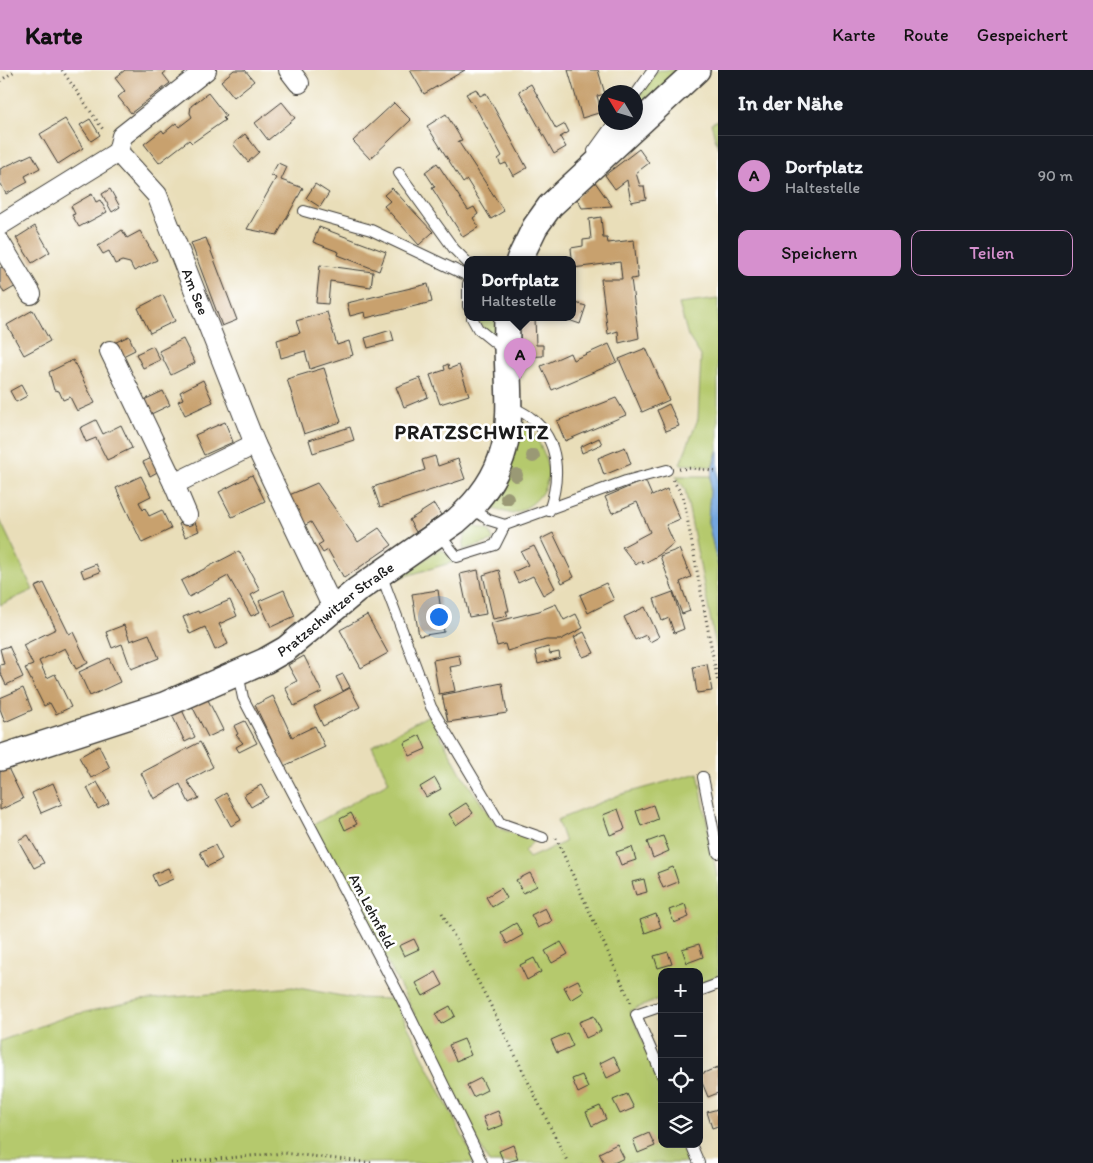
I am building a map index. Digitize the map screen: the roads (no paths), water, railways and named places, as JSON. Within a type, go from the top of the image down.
[{"type":"street","points":[[0,225],[118,152],[122,136],[206,70]]},
{"type":"street","points":[[521,256],[535,227],[550,206],[697,70]]},
{"type":"street","name":"Am See","points":[[118,152],[157,195],[255,444],[334,608]]},
{"type":"street","points":[[0,243],[31,294]]},
{"type":"street","name":"Pratzschwitzer Straße","points":[[0,758],[164,704],[238,673],[286,649],[334,608],[471,508],[489,485],[508,441],[510,406],[507,353],[508,321]]},
{"type":"street","points":[[110,351],[187,515]]},
{"type":"street","points":[[174,484],[255,444]]},
{"type":"lane","points":[[642,85],[653,70]]},
{"type":"lane","points":[[597,161],[593,151],[608,130]]},
{"type":"lane","points":[[399,173],[454,249],[464,259]]},
{"type":"lane","points":[[304,211],[371,230],[464,274]]},
{"type":"lane","points":[[474,321],[478,330],[507,353]]},
{"type":"lane","points":[[510,406],[532,418],[544,432],[554,452],[557,480],[548,511]]},
{"type":"lane","points":[[471,508],[489,520],[505,525],[626,482],[667,470]]},
{"type":"lane","points":[[438,533],[457,557],[495,545],[505,525]]},
{"type":"lane","points":[[380,573],[431,708],[500,823],[543,838]]},
{"type":"lane","name":"Am Lehnfeld","points":[[238,673],[243,698],[402,1000],[482,1163]]},
{"type":"lane","points":[[703,777],[718,853]]},
{"type":"lane","points":[[703,990],[718,984]]},
{"type":"lane","points":[[658,1008],[636,1016],[658,1067]]},
{"type":"lane","points":[[693,1148],[699,1163]]},
{"type":"water","points":[[718,448],[718,566],[708,522],[711,476]]},
{"type":"place","name":"Dorfplatz","points":[[520,379]]},
{"type":"district","name":"PRATZSCHWITZ","points":[[472,432]]}]
